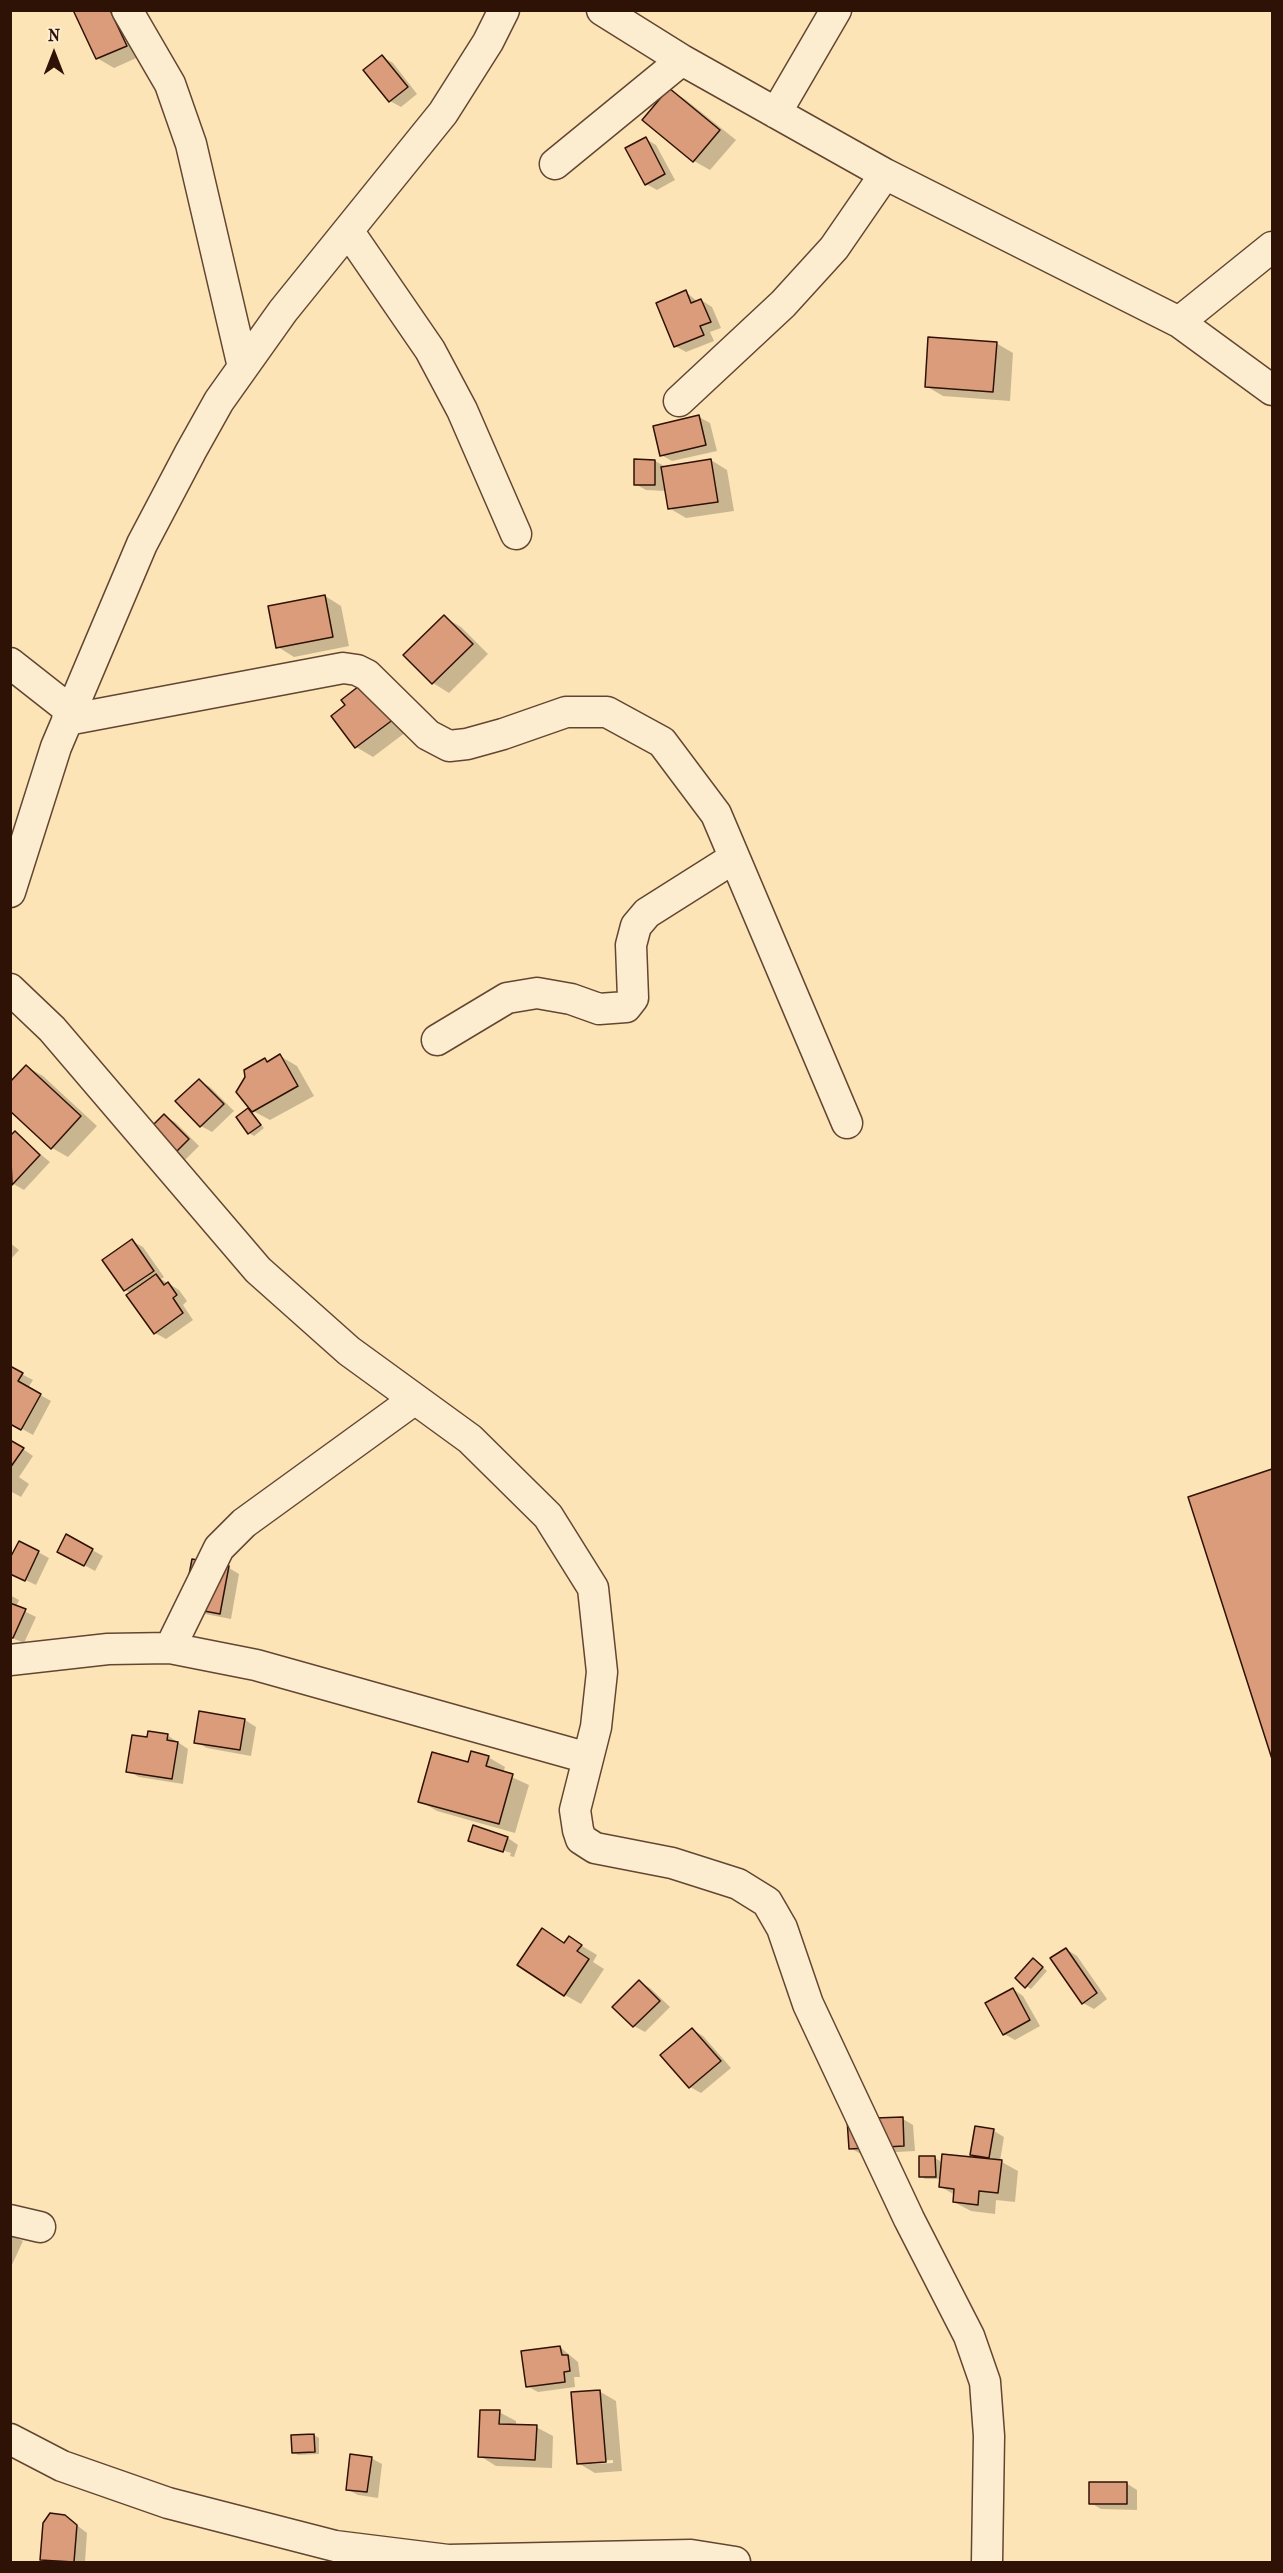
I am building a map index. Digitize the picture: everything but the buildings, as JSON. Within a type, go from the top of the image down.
[{"type":"street","points":[[127,10],[170,84],[191,144],[243,367]]},
{"type":"street","points":[[10,892],[18,835],[142,544],[219,401],[283,311],[443,113],[488,42],[504,10]]},
{"type":"street","points":[[602,10],[682,60],[885,174],[1179,322],[1272,390]]},
{"type":"street","points":[[776,112],[836,10]]},
{"type":"street","points":[[555,164],[682,60]]},
{"type":"street","points":[[679,401],[783,304],[834,248],[885,174]]},
{"type":"street","points":[[349,232],[430,350],[462,410],[516,534]]},
{"type":"street","points":[[1179,322],[1272,247]]},
{"type":"street","points":[[10,663],[69,716]]},
{"type":"street","points":[[69,716],[343,669],[357,670],[367,675],[428,735],[449,746],[467,744],[502,734],[566,712],[607,712],[662,742],[716,814],[847,1123]]},
{"type":"street","points":[[437,1040],[507,998],[537,993],[571,999],[599,1009],[626,1007],[633,998],[631,945],[636,926],[647,913],[734,858]]},
{"type":"street","points":[[10,989],[52,1029],[258,1270],[349,1351],[470,1439],[548,1516],[593,1588],[602,1672],[596,1727],[575,1810],[581,1839],[595,1848],[672,1863],[738,1884],[767,1902],[782,1928],[812,2014],[909,2218],[969,2336],[985,2382],[989,2436],[987,2562]]},
{"type":"street","points":[[170,1648],[219,1548],[244,1523],[415,1399]]},
{"type":"street","points":[[10,1660],[108,1649],[170,1648],[256,1665],[588,1758]]},
{"type":"street","points":[[10,2220],[40,2227]]},
{"type":"street","points":[[10,2439],[62,2466],[168,2503],[335,2546],[448,2560],[616,2559],[691,2555],[735,2562]]}]
